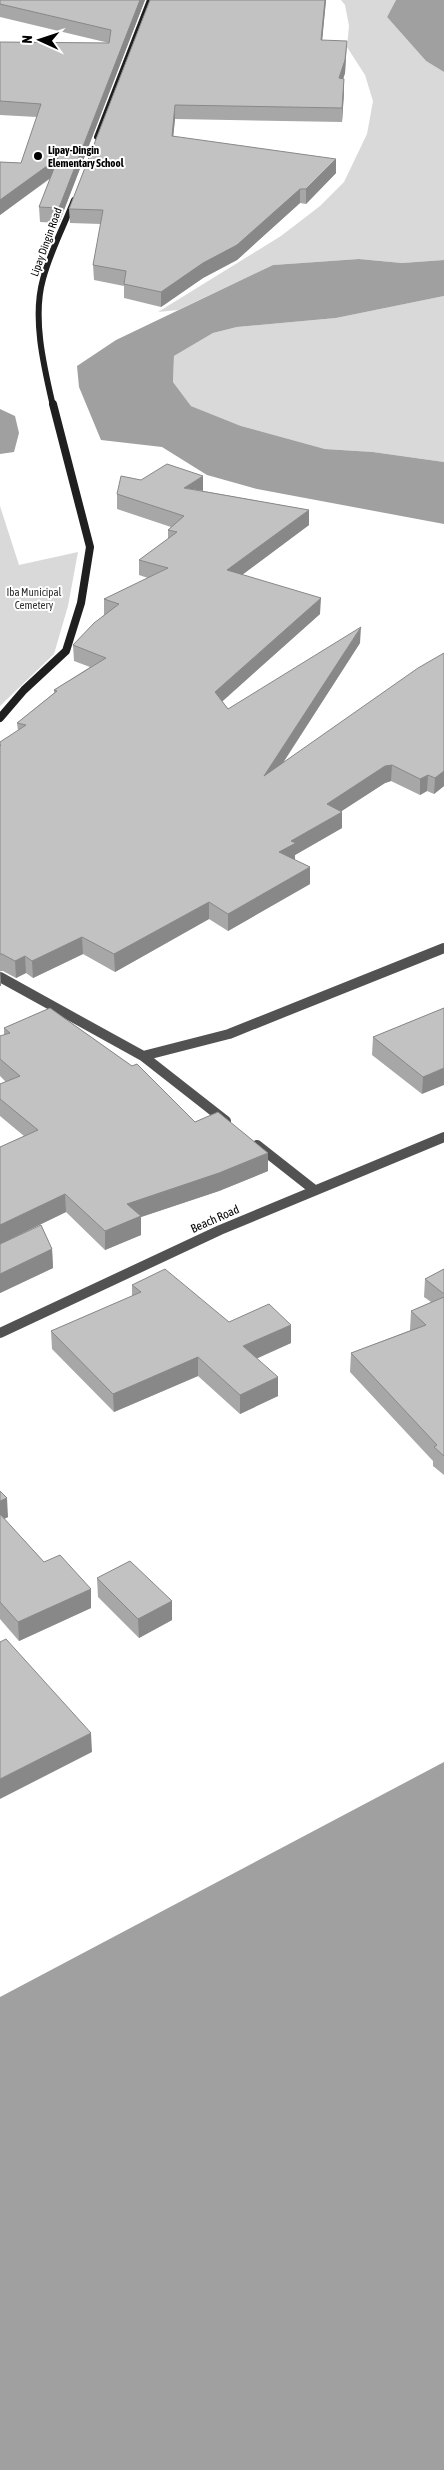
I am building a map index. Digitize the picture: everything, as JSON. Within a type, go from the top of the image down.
[{"type":"street","points":[[94,146],[150,0]]},
{"type":"street","name":"Lipay Dingin Road","points":[[0,718],[24,690],[66,651],[81,603],[90,547],[86,525],[53,406],[41,350],[40,294],[43,280],[78,190]]},
{"type":"street","points":[[144,1056],[229,1034],[444,948]]},
{"type":"street","points":[[0,977],[144,1056],[236,1128]]},
{"type":"street","name":"Beach Road","points":[[0,1333],[72,1297],[312,1189],[444,1137]]},
{"type":"street","points":[[251,1140],[312,1189]]},
{"type":"green space","points":[[341,0],[396,0],[387,17],[426,61],[444,72],[444,260],[402,263],[359,259],[273,265],[178,310],[158,312],[281,236],[320,206],[344,182],[367,134],[373,101],[365,75],[347,47],[349,26],[345,5]]},
{"type":"green space","points":[[444,296],[444,462],[373,452],[325,449],[241,426],[191,406],[173,382],[174,356],[213,333],[237,327],[336,318]]},
{"type":"green space","name":"Iba Municipal Cemetery","points":[[0,506],[19,565],[78,552],[68,606],[54,654],[0,706]]},
{"type":"shaded area","points":[[396,0],[444,0],[444,72],[426,61],[387,17]]},
{"type":"shaded area","points":[[359,259],[402,263],[444,260],[444,296],[336,318],[237,327],[213,333],[174,356],[173,382],[191,406],[241,426],[325,449],[373,452],[444,462],[444,524],[257,489],[207,475],[162,447],[101,440],[79,387],[77,366],[116,340],[273,265]]},
{"type":"shaded area","points":[[0,409],[15,416],[19,433],[14,452],[0,454]]},
{"type":"shaded area","points":[[444,1762],[444,2470],[0,2470],[0,1997]]},
{"type":"building","points":[[0,0],[140,0],[59,208],[39,207],[58,158],[0,200],[0,162],[21,163],[41,104],[0,101],[0,42],[109,43],[111,30],[0,4]]},
{"type":"building","points":[[150,0],[325,0],[321,40],[347,41],[345,60],[339,78],[344,79],[342,108],[175,105],[172,136],[336,159],[306,189],[300,189],[237,245],[203,263],[161,292],[124,284],[126,271],[93,265],[103,210],[69,209]]},
{"type":"building","points":[[167,464],[203,476],[184,488],[309,510],[227,570],[321,598],[215,692],[228,709],[361,627],[264,776],[418,668],[444,653],[444,771],[435,778],[428,775],[420,779],[392,765],[385,766],[327,804],[342,812],[291,841],[296,843],[279,852],[310,867],[228,914],[209,902],[114,954],[82,937],[32,961],[25,956],[15,961],[0,954],[0,742],[26,725],[17,723],[57,691],[54,690],[106,658],[73,645],[94,623],[119,604],[104,599],[168,568],[139,560],[177,532],[168,530],[184,516],[117,494],[121,476],[141,480]]},
{"type":"building","points":[[50,1008],[132,1066],[137,1064],[195,1122],[218,1112],[268,1153],[219,1173],[127,1204],[141,1216],[105,1231],[65,1194],[0,1225],[0,1147],[38,1130],[0,1099],[0,1084],[20,1076],[0,1059],[0,1036],[10,1033],[4,1028]]},
{"type":"building","points":[[444,1008],[444,1068],[423,1077],[373,1037]]},
{"type":"building","points":[[41,1225],[52,1249],[0,1274],[0,1244]]},
{"type":"building","points":[[165,1269],[229,1322],[269,1304],[291,1325],[243,1346],[278,1377],[240,1395],[198,1357],[113,1394],[51,1331],[141,1292],[132,1285]]},
{"type":"building","points":[[444,1269],[444,1294],[425,1279]]},
{"type":"building","points":[[444,1297],[444,1456],[434,1447],[437,1445],[351,1353],[426,1325],[411,1311]]},
{"type":"building","points":[[0,1491],[7,1498],[0,1501]]},
{"type":"building","points":[[0,1514],[44,1562],[60,1555],[91,1589],[18,1622],[0,1602]]},
{"type":"building","points":[[130,1561],[172,1601],[138,1619],[97,1578]]},
{"type":"building","points":[[6,1639],[91,1733],[0,1779],[0,1642]]},
{"type":"place","name":"Lipay-Dingin Elementary School","points":[[38,156]]}]
